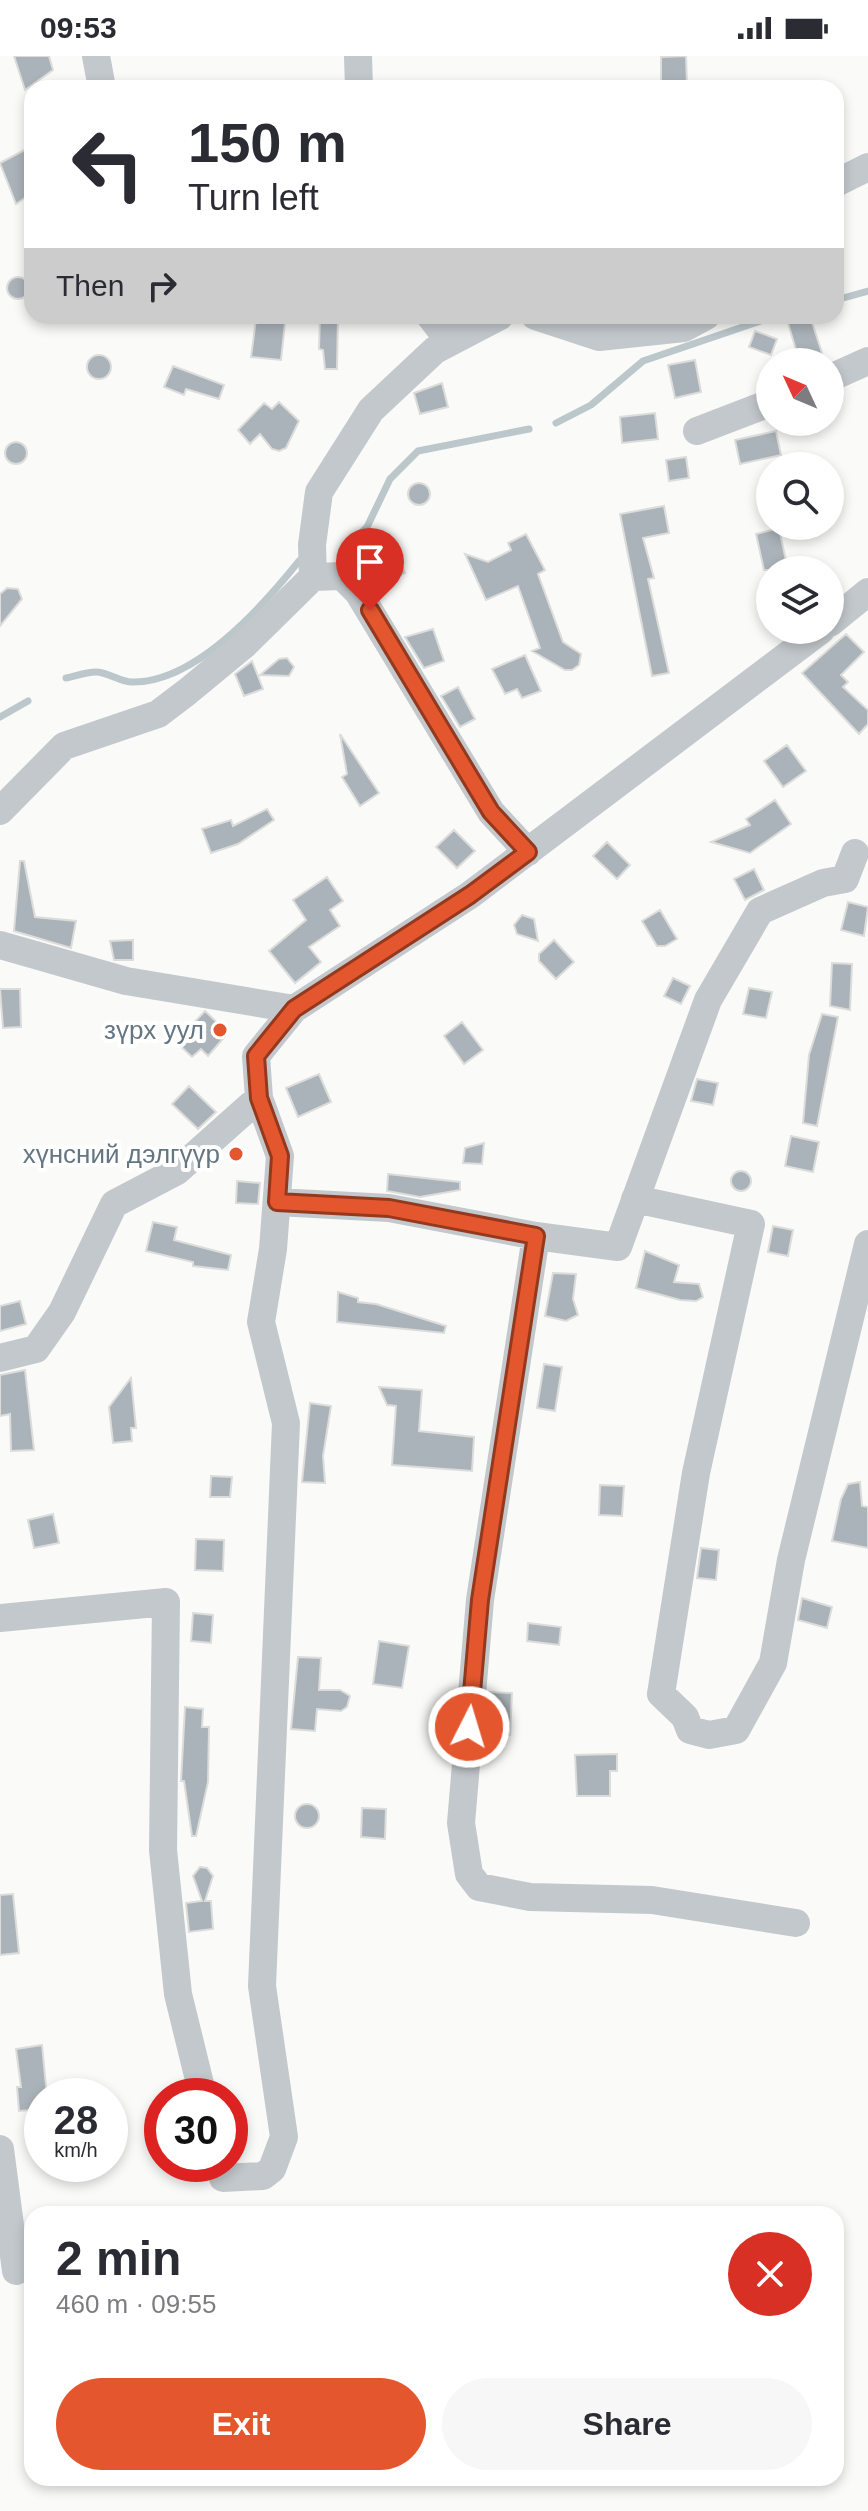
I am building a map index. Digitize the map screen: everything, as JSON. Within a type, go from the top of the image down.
[{"type":"street","points":[[96,56],[100,80]]},
{"type":"street","points":[[358,56],[359,80]]},
{"type":"street","points":[[844,179],[868,167]]},
{"type":"street","points":[[436,324],[450,342]]},
{"type":"street","points":[[313,577],[312,545],[319,492],[371,410],[435,350],[485,324]]},
{"type":"street","points":[[559,324],[599,337],[684,328],[691,324]]},
{"type":"street","points":[[844,372],[868,361]]},
{"type":"street","points":[[697,431],[756,408]]},
{"type":"street","points":[[0,811],[64,746],[158,714],[244,645],[313,577],[342,576],[358,592],[491,812],[528,852]]},
{"type":"street","points":[[844,612],[868,592]]},
{"type":"street","points":[[248,2177],[263,2176],[272,2169],[284,2137],[266,2035],[262,1986],[286,1423],[261,1322],[280,1156],[259,1098],[256,1056],[294,1009],[470,895],[803,644]]},
{"type":"street","points":[[277,1202],[389,1208],[536,1236],[618,1247],[708,1000],[760,911],[823,883],[845,879],[855,853]]},
{"type":"street","points":[[0,945],[126,981],[294,1009]]},
{"type":"street","points":[[0,1358],[36,1349],[62,1312],[114,1204],[177,1171],[259,1098]]},
{"type":"street","points":[[635,1199],[751,1224],[696,1473],[661,1694],[685,1717],[690,1730],[709,1735],[736,1730],[773,1663],[791,1560],[868,1244]]},
{"type":"street","points":[[536,1236],[480,1600],[461,1823],[469,1874],[479,1887],[530,1897],[652,1900],[796,1923]]},
{"type":"street","points":[[0,1618],[166,1602],[163,1850],[178,1994],[199,2078]]},
{"type":"street","points":[[0,2149],[16,2271]]},
{"type":"building","points":[[14,56],[49,56],[53,70],[39,80],[24,80],[24,87]]},
{"type":"building","points":[[686,56],[687,80],[661,80],[661,57]]},
{"type":"building","points":[[24,150],[24,198],[16,204],[0,163]]},
{"type":"building","points":[[14,278],[22,278],[24,296],[14,298],[8,292],[8,284]]},
{"type":"building","points":[[255,324],[285,324],[281,360],[251,357]]},
{"type":"building","points":[[320,324],[338,324],[337,369],[325,369],[323,350],[319,349]]},
{"type":"building","points":[[788,324],[813,324],[820,348],[795,348]]},
{"type":"building","points":[[755,331],[777,339],[774,348],[749,347]]},
{"type":"building","points":[[99,355],[108,358],[111,367],[108,376],[99,379],[90,376],[87,367],[90,358]]},
{"type":"building","points":[[695,360],[701,392],[675,398],[668,365]]},
{"type":"building","points":[[173,366],[224,385],[219,399],[186,389],[184,395],[164,387]]},
{"type":"building","points":[[442,383],[448,407],[420,414],[414,393]]},
{"type":"building","points":[[279,402],[299,421],[286,448],[279,451],[272,449],[260,434],[250,444],[238,430],[264,403],[272,409]]},
{"type":"building","points":[[655,413],[658,439],[622,443],[620,417]]},
{"type":"building","points":[[756,435],[777,436],[780,452],[756,452],[756,460],[740,464],[735,440]]},
{"type":"building","points":[[16,442],[24,445],[27,453],[24,461],[16,464],[8,461],[5,453],[8,445]]},
{"type":"building","points":[[686,457],[689,478],[669,481],[666,460]]},
{"type":"building","points":[[419,483],[427,486],[430,494],[427,502],[419,505],[411,502],[408,494],[411,486]]},
{"type":"building","points":[[664,506],[669,533],[643,538],[654,578],[648,579],[669,673],[652,676],[620,514]]},
{"type":"building","points":[[526,534],[545,570],[538,574],[563,642],[581,654],[579,665],[572,670],[565,670],[532,651],[540,648],[518,586],[486,600],[465,554],[488,562],[511,550],[508,543]]},
{"type":"building","points":[[389,535],[405,573],[374,586],[360,570],[352,550]]},
{"type":"building","points":[[757,540],[782,540],[785,556],[761,556]]},
{"type":"building","points":[[7,588],[18,589],[22,599],[0,626],[0,594]]},
{"type":"building","points":[[433,629],[444,661],[424,668],[405,637]]},
{"type":"building","points":[[846,634],[864,652],[841,675],[848,682],[843,687],[868,710],[868,724],[859,734],[802,673],[835,644],[844,644]]},
{"type":"building","points":[[525,655],[541,691],[522,698],[517,689],[505,694],[492,669]]},
{"type":"building","points":[[287,658],[294,667],[289,676],[260,675],[279,659]]},
{"type":"building","points":[[252,661],[263,689],[244,696],[235,674]]},
{"type":"building","points":[[458,687],[475,719],[460,727],[441,696]]},
{"type":"building","points":[[340,734],[379,793],[360,806],[342,777],[347,774]]},
{"type":"building","points":[[787,745],[806,771],[783,787],[764,761]]},
{"type":"building","points":[[775,800],[791,824],[750,853],[711,842],[750,825],[746,819]]},
{"type":"building","points":[[267,809],[274,820],[238,844],[211,853],[202,829],[231,820],[233,826]]},
{"type":"building","points":[[454,830],[475,851],[457,868],[436,847]]},
{"type":"building","points":[[607,842],[630,865],[617,879],[593,856]]},
{"type":"building","points":[[20,861],[24,861],[35,917],[76,921],[71,948],[14,931]]},
{"type":"building","points":[[754,869],[764,890],[745,900],[734,879]]},
{"type":"building","points":[[327,877],[343,901],[330,910],[340,926],[309,947],[321,962],[295,983],[269,951],[306,920],[293,900]]},
{"type":"building","points":[[848,902],[868,907],[864,936],[841,930]]},
{"type":"building","points":[[660,910],[677,939],[665,946],[657,946],[642,921]]},
{"type":"building","points":[[522,915],[534,919],[538,941],[517,934],[514,925]]},
{"type":"building","points":[[133,940],[133,960],[114,960],[110,941]]},
{"type":"building","points":[[554,940],[574,962],[556,979],[539,961],[539,954]]},
{"type":"building","points":[[832,963],[852,964],[850,1010],[830,1006]]},
{"type":"building","points":[[673,978],[690,986],[681,1004],[664,996]]},
{"type":"building","points":[[749,988],[772,992],[766,1018],[743,1014]]},
{"type":"building","points":[[0,989],[20,989],[21,1027],[3,1028]]},
{"type":"building","points":[[205,1011],[228,1033],[208,1056],[201,1049],[192,1057],[176,1042]]},
{"type":"building","points":[[822,1014],[838,1017],[817,1126],[803,1123],[809,1055]]},
{"type":"building","points":[[462,1022],[483,1050],[464,1064],[444,1036]]},
{"type":"building","points":[[319,1074],[331,1102],[298,1117],[286,1088]]},
{"type":"building","points":[[697,1079],[718,1083],[713,1105],[691,1101]]},
{"type":"building","points":[[189,1086],[216,1112],[198,1129],[172,1104]]},
{"type":"building","points":[[791,1136],[819,1142],[813,1172],[785,1166]]},
{"type":"building","points":[[484,1143],[482,1164],[463,1163],[465,1148]]},
{"type":"building","points":[[741,1171],[748,1174],[751,1181],[748,1188],[741,1191],[734,1188],[731,1181],[734,1174]]},
{"type":"building","points":[[388,1174],[460,1182],[460,1190],[420,1197],[387,1191]]},
{"type":"building","points":[[237,1181],[260,1183],[258,1204],[236,1203]]},
{"type":"building","points":[[153,1222],[177,1227],[174,1240],[231,1255],[228,1270],[193,1266],[193,1262],[146,1251]]},
{"type":"building","points":[[773,1226],[793,1230],[788,1256],[768,1252]]},
{"type":"building","points":[[645,1251],[679,1265],[674,1282],[699,1284],[703,1297],[696,1301],[680,1300],[636,1288]]},
{"type":"building","points":[[553,1273],[576,1274],[573,1299],[578,1315],[566,1321],[545,1316]]},
{"type":"building","points":[[338,1292],[358,1298],[358,1302],[376,1304],[446,1326],[444,1333],[337,1322]]},
{"type":"building","points":[[20,1301],[26,1324],[0,1331],[0,1306]]},
{"type":"building","points":[[544,1364],[562,1367],[555,1411],[537,1408]]},
{"type":"building","points":[[25,1370],[34,1450],[11,1451],[10,1414],[0,1416],[0,1375]]},
{"type":"building","points":[[131,1378],[136,1428],[131,1428],[132,1441],[113,1443],[109,1407]]},
{"type":"building","points":[[379,1387],[422,1390],[419,1431],[474,1437],[472,1471],[392,1465],[396,1406],[387,1405]]},
{"type":"building","points":[[310,1403],[331,1406],[323,1456],[325,1483],[302,1482]]},
{"type":"building","points":[[211,1476],[232,1477],[230,1497],[210,1497]]},
{"type":"building","points":[[860,1482],[862,1506],[868,1507],[868,1548],[832,1541],[841,1499],[848,1484]]},
{"type":"building","points":[[600,1485],[624,1486],[622,1516],[599,1515]]},
{"type":"building","points":[[53,1514],[59,1543],[34,1548],[28,1520]]},
{"type":"building","points":[[196,1539],[224,1540],[223,1571],[195,1570]]},
{"type":"building","points":[[701,1548],[719,1550],[716,1580],[697,1578]]},
{"type":"building","points":[[802,1598],[832,1607],[827,1628],[798,1620]]},
{"type":"building","points":[[193,1613],[213,1615],[211,1643],[191,1641]]},
{"type":"building","points":[[528,1623],[561,1627],[559,1645],[527,1641]]},
{"type":"building","points":[[379,1641],[409,1646],[402,1688],[373,1684]]},
{"type":"building","points":[[298,1657],[321,1658],[319,1690],[340,1690],[350,1696],[347,1707],[341,1711],[317,1709],[315,1731],[291,1729]]},
{"type":"building","points":[[489,1692],[512,1693],[510,1735],[488,1734]]},
{"type":"building","points":[[185,1707],[203,1709],[202,1727],[209,1727],[208,1782],[196,1836],[192,1836],[184,1781],[181,1781]]},
{"type":"building","points":[[617,1754],[617,1771],[610,1771],[610,1796],[577,1796],[575,1755]]},
{"type":"building","points":[[307,1804],[315,1808],[319,1816],[315,1824],[307,1828],[299,1824],[295,1816],[299,1808]]},
{"type":"building","points":[[362,1808],[386,1809],[385,1839],[361,1837]]},
{"type":"building","points":[[200,1867],[207,1868],[213,1876],[205,1901],[211,1901],[213,1929],[189,1932],[186,1903],[202,1901],[193,1876]]},
{"type":"building","points":[[13,1894],[19,1953],[0,1955],[0,1895]]},
{"type":"building","points":[[42,2045],[45,2078],[24,2078],[24,2111],[19,2111],[17,2087],[21,2087],[16,2049]]},
{"type":"waterway","points":[[844,298],[868,291]]},
{"type":"waterway","points":[[556,423],[591,405],[643,361],[752,324]]},
{"type":"waterway","points":[[351,542],[367,527],[390,479],[418,451],[529,429]]},
{"type":"waterway","points":[[66,678],[96,672],[132,682],[156,679],[180,670],[226,639],[267,599],[299,561]]},
{"type":"waterway","points":[[0,717],[28,701]]},
{"type":"place","name":"зүрх уул","points":[[220,1030]]},
{"type":"place","name":"хүнсний дэлгүүр","points":[[236,1154]]},
{"type":"route","points":[[370,610],[491,812],[528,852],[470,895],[294,1009],[256,1056],[259,1098],[280,1156],[277,1202],[389,1208],[536,1236],[480,1600],[469,1727]]}]
